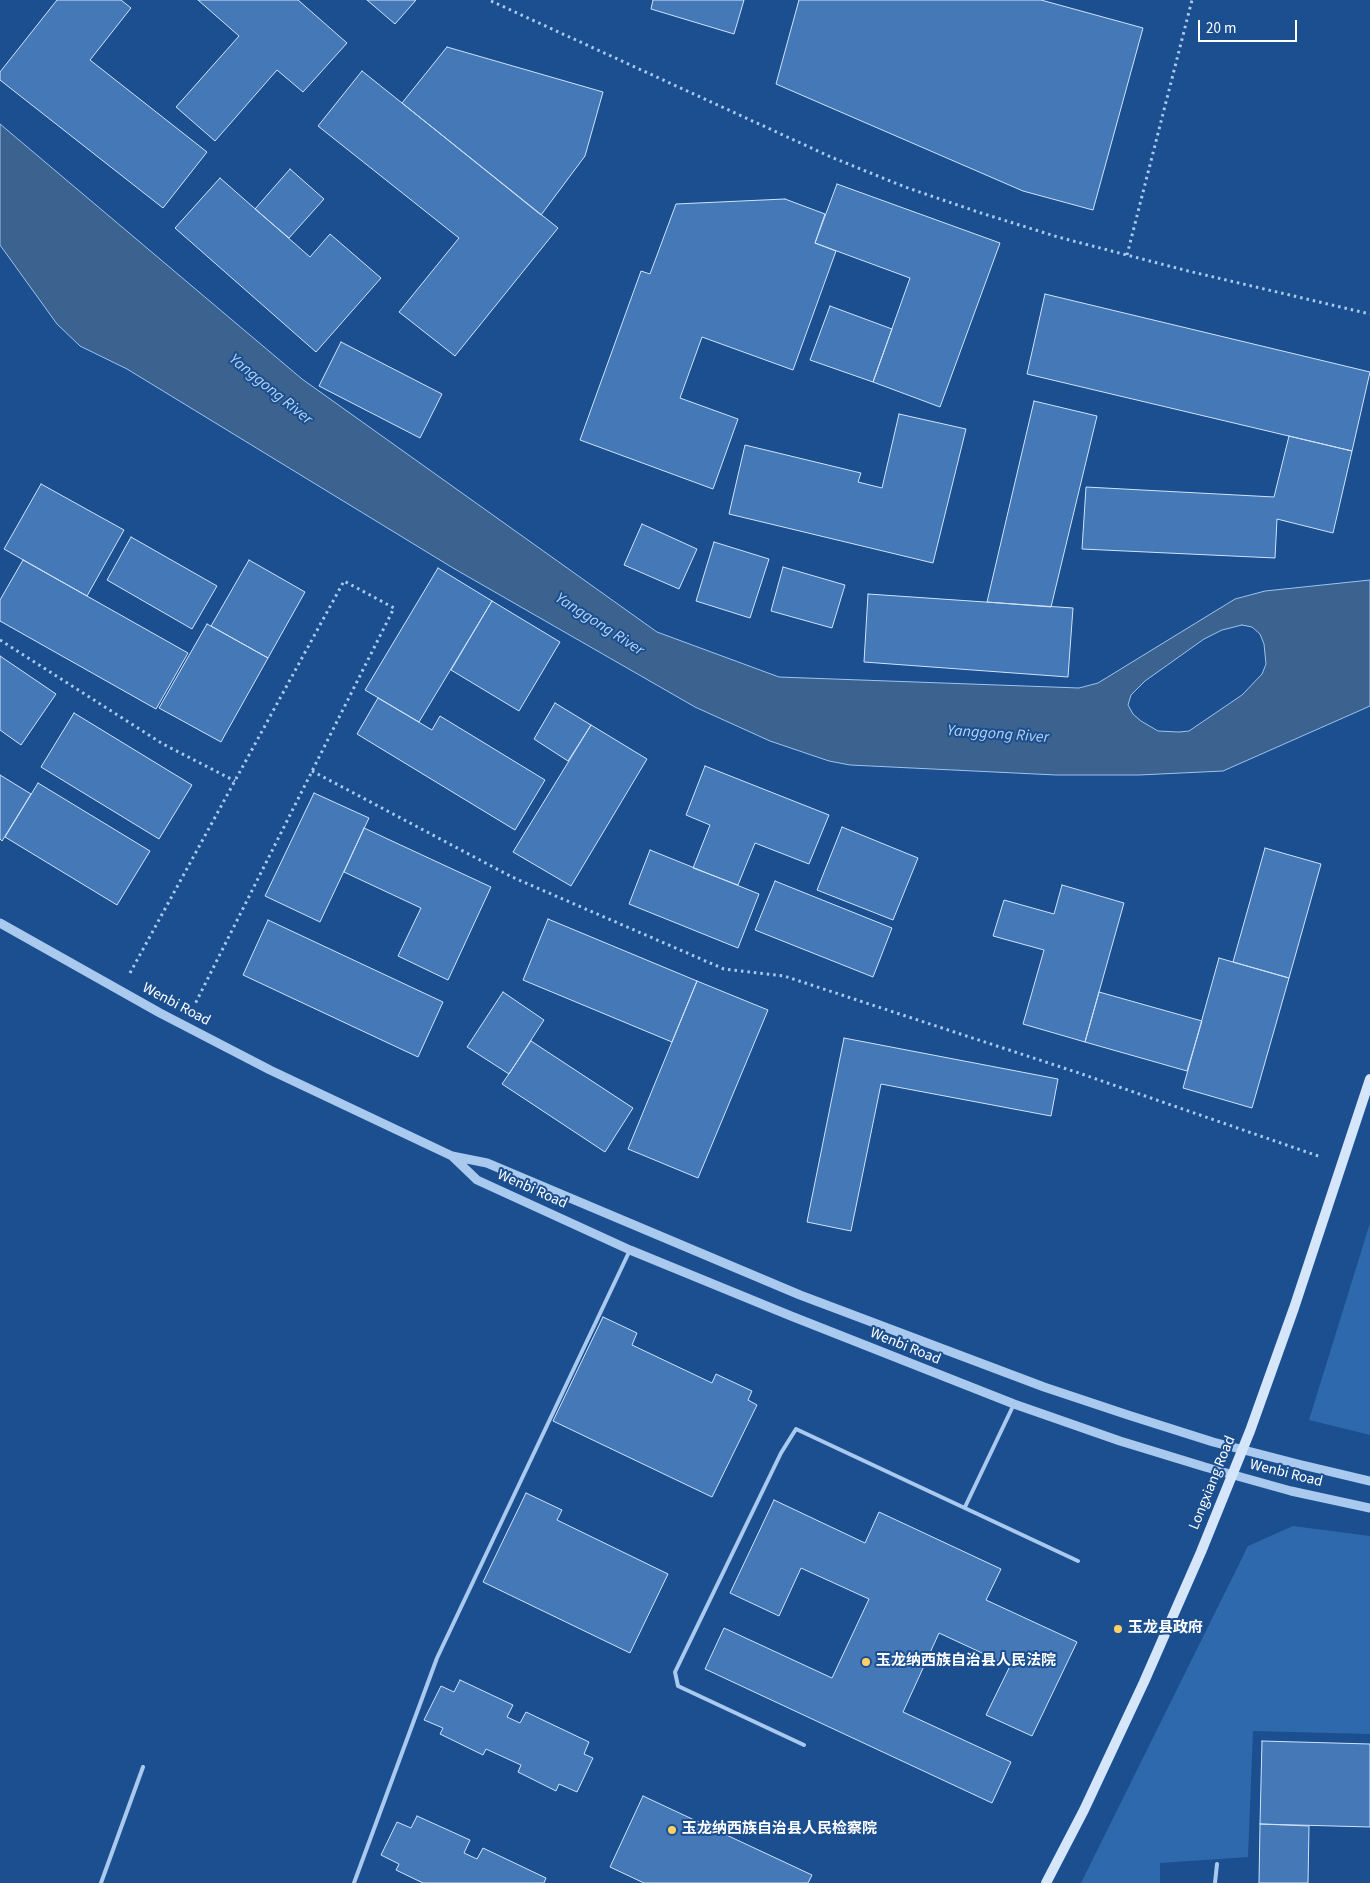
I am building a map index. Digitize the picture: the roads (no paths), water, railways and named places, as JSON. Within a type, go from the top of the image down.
[{"type":"main road","name":"Longxiang Road","points":[[1046,1883],[1084,1810],[1144,1682],[1201,1552],[1242,1449],[1294,1308],[1370,1079]]},
{"type":"street","name":"Wenbi Road","points":[[0,922],[120,991],[270,1070],[452,1156],[488,1163],[800,1295],[1044,1387],[1128,1416],[1242,1449],[1370,1481]]},
{"type":"street","name":"Wenbi Road","points":[[452,1156],[477,1180],[630,1250],[1014,1404],[1120,1441],[1232,1475],[1370,1508]]},
{"type":"lane","points":[[354,1883],[437,1658],[630,1250]]},
{"type":"lane","points":[[965,1507],[1014,1404]]},
{"type":"lane","points":[[804,1745],[678,1686],[676,1672],[781,1452],[796,1429],[1078,1561]]},
{"type":"lane","points":[[101,1883],[143,1767]]},
{"type":"lane","points":[[1216,1883],[1217,1864]]},
{"type":"water","name":"Yanggong River","points":[[0,124],[302,379],[657,632],[779,677],[1079,688],[1098,683],[1235,599],[1265,591],[1370,580],[1370,706],[1223,771],[1139,775],[1056,775],[850,765],[829,761],[770,741],[695,707],[453,568],[127,369],[80,346],[57,324],[0,245]],"holes":[[[1242,625],[1252,627],[1260,634],[1264,644],[1266,664],[1262,674],[1242,695],[1189,731],[1158,731],[1133,714],[1128,705],[1131,695],[1145,681],[1204,639],[1222,630]]]},
{"type":"place","name":"玉龙县政府","points":[[1118,1629]]},
{"type":"place","name":"玉龙纳西族自治县人民法院","points":[[866,1662]]},
{"type":"place","name":"玉龙纳西族自治县人民检察院","points":[[672,1830]]}]
